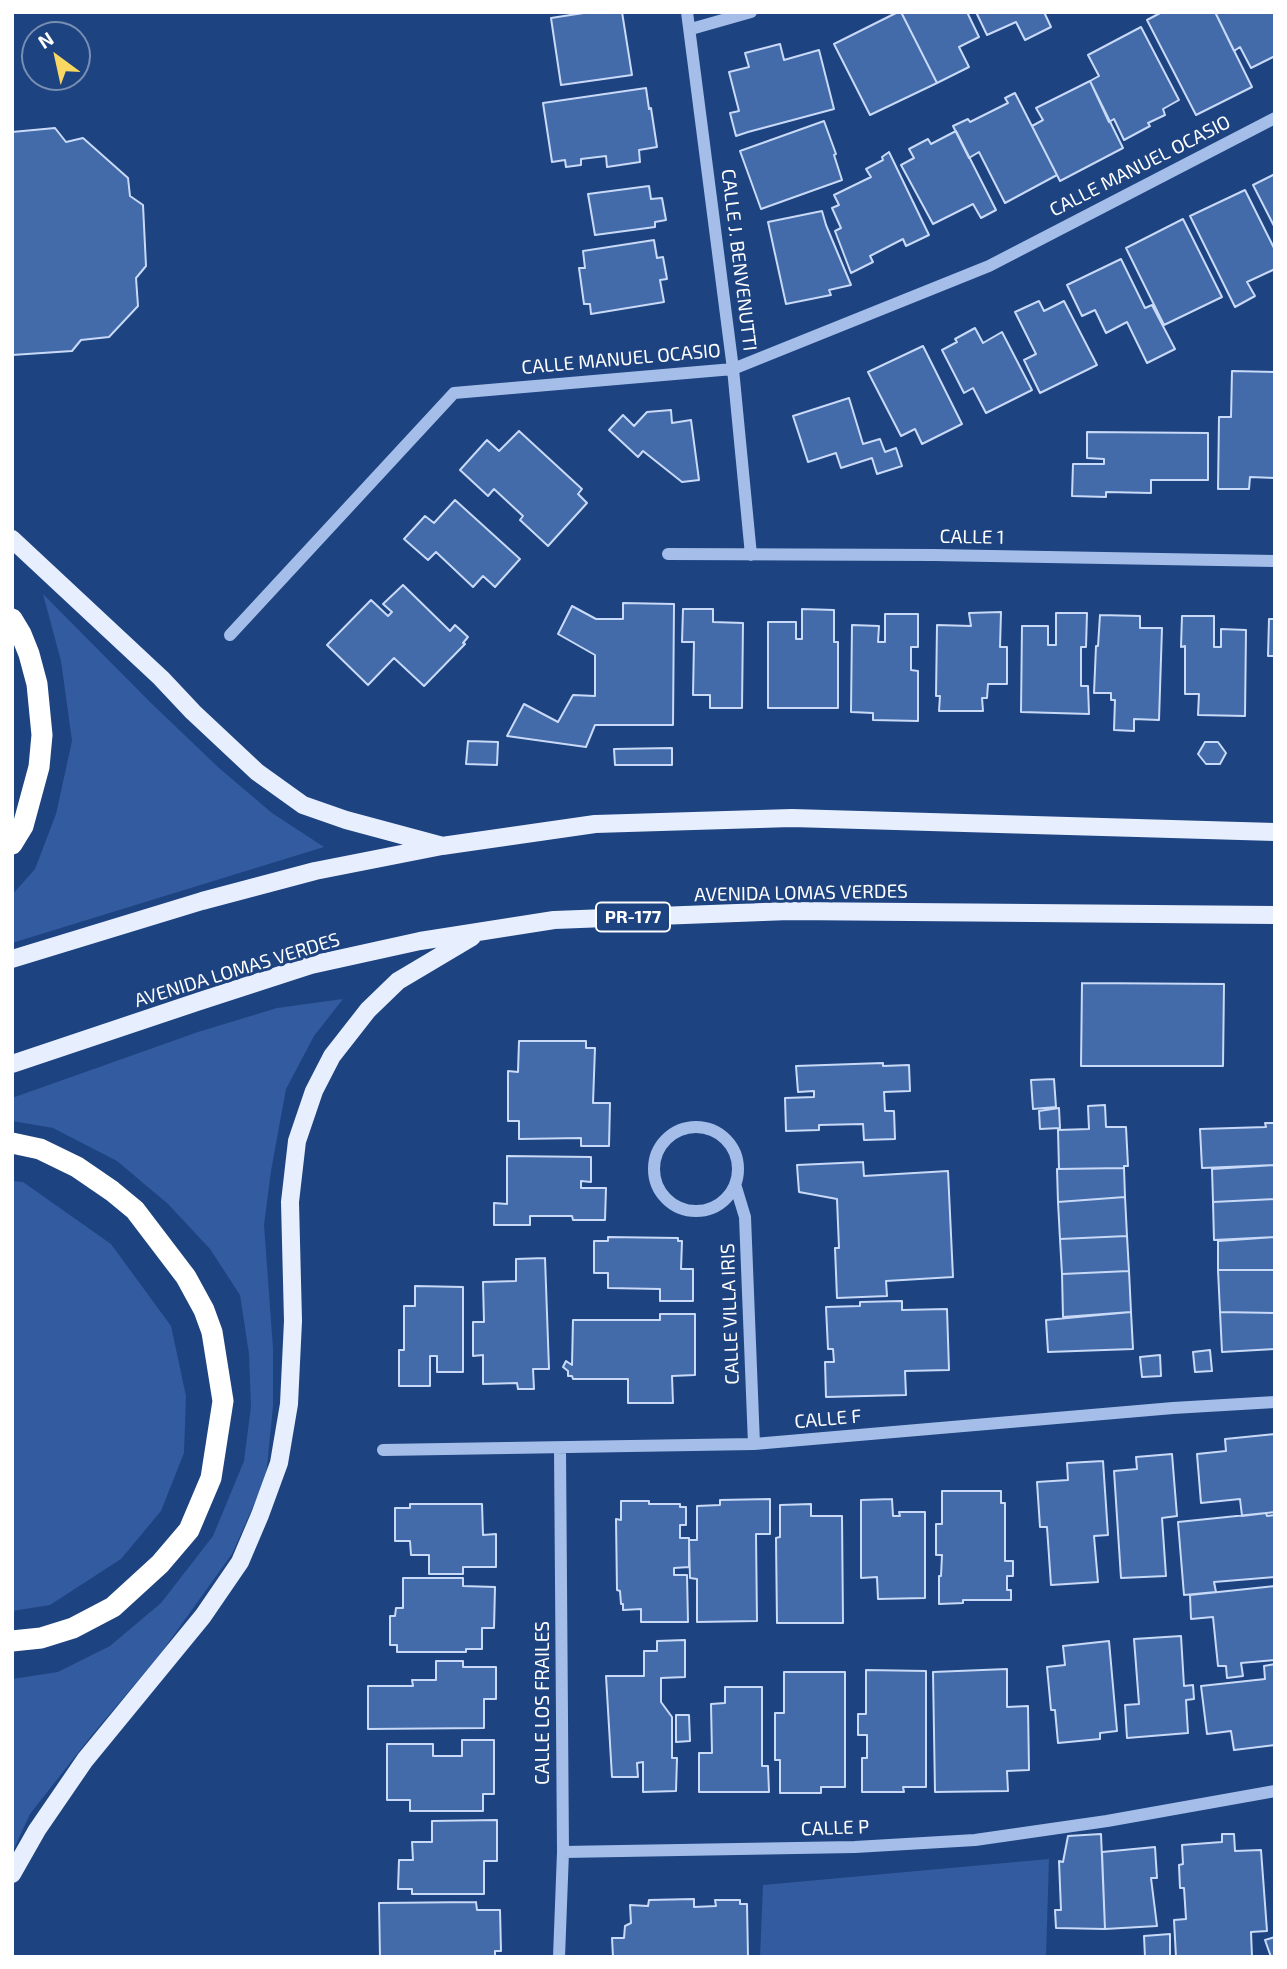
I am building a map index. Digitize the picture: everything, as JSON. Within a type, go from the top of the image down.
[{"type":"highway","points":[[12,619],[29,654],[37,684],[42,735],[39,767],[23,826],[12,844]]},
{"type":"highway","points":[[12,1143],[40,1149],[77,1167],[135,1210],[186,1277],[204,1310],[212,1332],[222,1401],[211,1478],[188,1530],[160,1564],[113,1607],[73,1628],[41,1638],[12,1641]]},
{"type":"main road","points":[[12,539],[257,772],[303,806],[442,846]]},
{"type":"main road","points":[[12,959],[202,901],[315,871],[442,846],[595,824],[792,818],[1275,832]]},
{"type":"main road","name":"AVENIDA LOMAS VERDES","points":[[12,1064],[311,965],[420,941],[554,920],[789,911],[1275,915]]},
{"type":"main road","points":[[12,1874],[37,1830],[85,1760],[203,1616],[233,1573],[260,1515],[279,1463],[289,1404],[293,1321],[290,1202],[297,1142],[314,1091],[332,1056],[368,1010],[390,988],[482,931]]},
{"type":"street","name":"CALLE J. BENVENUTTI","points":[[687,12],[733,369],[751,555]]},
{"type":"street","points":[[691,29],[751,12]]},
{"type":"street","name":"CALLE MANUEL OCASIO","points":[[230,635],[454,393],[733,369],[989,266],[1275,118]]},
{"type":"street","name":"CALLE 1","points":[[668,554],[1275,561]]},
{"type":"street","points":[[693,1128],[708,1129],[720,1135],[730,1145],[736,1157],[738,1171],[735,1184],[728,1196],[717,1205],[690,1211],[677,1207],[666,1199],[658,1188],[654,1161],[668,1138],[693,1128]]},
{"type":"street","name":"CALLE VILLA IRIS","points":[[735,1184],[745,1217],[754,1444]]},
{"type":"street","name":"CALLE F","points":[[383,1450],[754,1444],[1173,1408],[1275,1402]]},
{"type":"street","name":"CALLE LOS FRAILES","points":[[559,1957],[563,1852],[561,1448]]},
{"type":"street","name":"CALLE P","points":[[563,1852],[855,1847],[975,1840],[1107,1821],[1275,1791]]},
{"type":"shaded area","points":[[43,594],[219,768],[272,813],[324,847],[12,943],[12,895],[35,869],[56,814],[72,741],[61,661]]},
{"type":"shaded area","points":[[343,999],[314,1036],[286,1089],[271,1171],[264,1225],[273,1348],[273,1406],[266,1477],[232,1554],[161,1653],[30,1814],[12,1853],[12,1679],[58,1672],[110,1646],[161,1603],[213,1536],[244,1461],[251,1406],[249,1354],[240,1295],[210,1249],[168,1204],[117,1161],[53,1128],[12,1121],[12,1098],[198,1032],[277,1008]]},
{"type":"shaded area","points":[[12,1181],[23,1182],[111,1244],[171,1326],[186,1396],[184,1453],[161,1511],[121,1559],[50,1605],[12,1611]]},
{"type":"shaded area","points":[[1049,1859],[1046,1957],[760,1957],[763,1885]]},
{"type":"building","points":[[590,12],[622,12],[632,75],[561,85],[551,18]]},
{"type":"building","points":[[901,12],[937,83],[870,115],[834,44]]},
{"type":"building","points":[[901,12],[967,12],[979,37],[959,47],[969,67],[937,83]]},
{"type":"building","points":[[976,12],[1044,12],[1051,27],[1025,40],[1016,22],[987,35]]},
{"type":"building","points":[[1162,12],[1215,12],[1252,87],[1196,115],[1147,20]]},
{"type":"building","points":[[1215,12],[1275,12],[1275,56],[1251,68],[1240,47],[1234,51]]},
{"type":"building","points":[[1141,27],[1179,100],[1163,109],[1165,115],[1148,123],[1150,126],[1124,140],[1114,119],[1109,122],[1090,81],[1099,76],[1088,55]]},
{"type":"building","points":[[780,44],[784,60],[819,50],[834,109],[736,136],[730,113],[739,111],[729,72],[749,67],[745,53]]},
{"type":"building","points":[[1090,81],[1123,148],[1060,181],[1032,126],[1043,120],[1036,108]]},
{"type":"building","points":[[646,88],[657,147],[639,150],[640,162],[607,167],[606,156],[581,159],[581,165],[566,167],[565,160],[552,162],[543,103]]},
{"type":"building","points":[[1015,93],[1057,175],[1005,203],[979,152],[969,158],[953,126],[968,119],[970,122],[1008,103],[1005,98]]},
{"type":"building","points":[[824,121],[842,180],[761,209],[740,151]]},
{"type":"building","points":[[55,128],[66,142],[83,138],[128,178],[130,196],[143,205],[146,266],[136,278],[138,306],[109,337],[81,340],[72,351],[12,355],[12,132]]},
{"type":"building","points":[[956,131],[996,210],[981,218],[973,204],[933,224],[901,165],[914,158],[909,149],[928,139],[931,144]]},
{"type":"building","points":[[889,152],[929,235],[906,246],[903,239],[870,256],[873,262],[851,273],[835,231],[841,228],[832,208],[839,205],[834,195],[871,177],[866,169],[883,160],[882,157]]},
{"type":"building","points":[[1275,174],[1275,228],[1253,185]]},
{"type":"building","points":[[649,186],[651,199],[662,198],[666,220],[655,222],[655,227],[595,235],[588,194]]},
{"type":"building","points":[[1245,190],[1275,250],[1275,269],[1247,282],[1255,296],[1235,307],[1190,216]]},
{"type":"building","points":[[822,211],[851,285],[829,290],[831,295],[786,304],[768,222]]},
{"type":"building","points":[[1183,219],[1222,297],[1164,325],[1126,248]]},
{"type":"building","points":[[654,240],[657,258],[663,257],[667,279],[660,280],[664,302],[591,314],[590,304],[584,304],[579,268],[585,268],[583,251]]},
{"type":"building","points":[[1121,259],[1145,308],[1152,305],[1175,349],[1147,363],[1127,322],[1106,333],[1095,310],[1082,316],[1067,285]]},
{"type":"building","points":[[1039,301],[1044,311],[1064,301],[1097,365],[1040,393],[1024,360],[1036,354],[1015,312]]},
{"type":"building","points":[[975,328],[983,343],[1002,332],[1032,390],[986,413],[973,388],[964,393],[942,350]]},
{"type":"building","points":[[923,346],[962,424],[922,444],[915,429],[901,436],[868,372]]},
{"type":"building","points":[[1232,371],[1275,372],[1275,478],[1250,477],[1249,489],[1218,489],[1219,417],[1231,417]]},
{"type":"building","points":[[849,398],[863,444],[880,439],[885,452],[896,448],[902,466],[877,474],[872,458],[841,468],[836,453],[808,462],[793,416]]},
{"type":"building","points":[[671,410],[672,423],[691,420],[699,480],[682,482],[643,451],[638,457],[609,430],[623,415],[634,426],[647,412]]},
{"type":"building","points":[[519,431],[582,489],[578,494],[587,503],[548,546],[520,520],[523,516],[494,489],[488,496],[460,470],[487,440],[499,451]]},
{"type":"building","points":[[1087,432],[1208,433],[1208,480],[1151,480],[1151,493],[1106,492],[1106,497],[1072,496],[1073,464],[1104,464],[1104,459],[1087,458]]},
{"type":"building","points":[[455,500],[520,559],[495,587],[483,576],[473,587],[436,552],[428,560],[404,539],[425,516],[434,523]]},
{"type":"building","points":[[403,585],[450,631],[455,625],[468,637],[463,643],[465,644],[424,686],[394,658],[368,685],[327,645],[371,600],[388,616],[392,612],[383,604]]},
{"type":"building","points":[[623,603],[674,604],[673,725],[595,725],[586,747],[507,736],[524,704],[558,722],[573,695],[595,696],[595,655],[558,634],[572,606],[596,619],[623,619]]},
{"type":"building","points":[[683,609],[713,609],[713,622],[743,623],[742,708],[710,708],[710,695],[693,695],[694,642],[682,642]]},
{"type":"building","points":[[802,609],[834,610],[834,642],[838,642],[838,708],[768,708],[768,622],[796,622],[796,639],[802,639]]},
{"type":"building","points":[[1001,612],[1000,647],[1007,647],[1007,684],[988,684],[987,698],[982,698],[983,711],[939,711],[940,696],[936,696],[937,625],[971,626],[969,613]]},
{"type":"building","points":[[1056,613],[1087,613],[1086,647],[1081,647],[1081,686],[1088,686],[1089,714],[1021,712],[1022,626],[1048,626],[1048,645],[1056,645]]},
{"type":"building","points":[[885,614],[918,614],[918,647],[911,647],[911,670],[918,671],[918,721],[873,720],[873,713],[851,712],[852,625],[879,626],[878,642],[885,642]]},
{"type":"building","points":[[1100,615],[1140,616],[1140,628],[1162,628],[1159,720],[1134,719],[1134,731],[1114,730],[1115,700],[1111,700],[1111,693],[1094,693]]},
{"type":"building","points":[[1182,616],[1214,616],[1214,647],[1221,647],[1221,629],[1246,630],[1245,716],[1198,715],[1199,694],[1185,694],[1185,646],[1181,647]]},
{"type":"building","points":[[1269,619],[1275,619],[1275,656],[1268,656]]},
{"type":"building","points":[[468,741],[498,742],[497,765],[466,764]]},
{"type":"building","points":[[1205,742],[1218,742],[1226,753],[1220,764],[1206,764],[1198,754]]},
{"type":"building","points":[[672,748],[672,765],[615,765],[614,749]]},
{"type":"building","points":[[1082,983],[1224,984],[1223,1066],[1081,1066]]},
{"type":"building","points":[[519,1041],[586,1041],[586,1048],[595,1048],[593,1103],[610,1103],[609,1146],[581,1146],[581,1138],[519,1139],[519,1121],[508,1121],[508,1071],[518,1072]]},
{"type":"building","points":[[883,1063],[883,1066],[909,1065],[910,1091],[884,1092],[885,1111],[894,1111],[895,1139],[864,1140],[863,1124],[819,1125],[819,1130],[786,1131],[785,1098],[814,1097],[814,1091],[798,1092],[796,1066]]},
{"type":"building","points":[[1054,1079],[1056,1107],[1033,1109],[1031,1080]]},
{"type":"building","points":[[1105,1105],[1106,1127],[1126,1127],[1128,1166],[1059,1169],[1058,1130],[1089,1129],[1088,1106]]},
{"type":"building","points":[[1059,1108],[1060,1128],[1040,1129],[1039,1111]]},
{"type":"building","points":[[1265,1123],[1275,1123],[1275,1165],[1202,1168],[1200,1129],[1266,1127]]},
{"type":"building","points":[[507,1156],[591,1157],[591,1182],[581,1181],[581,1188],[606,1188],[605,1220],[573,1220],[572,1216],[530,1216],[530,1225],[494,1225],[494,1203],[507,1204]]},
{"type":"building","points":[[863,1162],[864,1176],[948,1171],[953,1277],[886,1281],[887,1296],[837,1298],[837,1199],[799,1192],[797,1165]]},
{"type":"building","points":[[1275,1165],[1275,1199],[1213,1202],[1212,1169]]},
{"type":"building","points":[[1124,1168],[1125,1197],[1058,1202],[1057,1169]]},
{"type":"building","points":[[1125,1197],[1127,1236],[1060,1239],[1058,1202]]},
{"type":"building","points":[[1275,1199],[1275,1237],[1214,1240],[1213,1202]]},
{"type":"building","points":[[1127,1236],[1129,1271],[1062,1274],[1060,1239]]},
{"type":"building","points":[[608,1237],[678,1238],[678,1241],[682,1241],[681,1269],[693,1269],[693,1301],[660,1301],[660,1289],[608,1288],[608,1273],[594,1273],[594,1241],[608,1241]]},
{"type":"building","points":[[1275,1237],[1275,1270],[1218,1270],[1218,1241]]},
{"type":"building","points":[[545,1258],[549,1369],[533,1369],[534,1389],[518,1389],[517,1383],[483,1384],[483,1355],[473,1356],[473,1322],[484,1322],[483,1282],[516,1281],[516,1259]]},
{"type":"building","points":[[1218,1270],[1275,1270],[1275,1313],[1220,1312]]},
{"type":"building","points":[[1129,1271],[1131,1312],[1063,1317],[1062,1274]]},
{"type":"building","points":[[415,1286],[463,1287],[463,1372],[437,1372],[437,1356],[430,1356],[430,1386],[399,1386],[399,1350],[404,1350],[404,1306],[415,1306]]},
{"type":"building","points":[[902,1301],[902,1310],[947,1309],[949,1370],[905,1371],[906,1395],[826,1397],[825,1362],[834,1362],[833,1349],[828,1349],[826,1307],[860,1306],[860,1302]]},
{"type":"building","points":[[1131,1312],[1133,1349],[1048,1352],[1046,1320]]},
{"type":"building","points":[[1220,1312],[1275,1313],[1275,1349],[1222,1352]]},
{"type":"building","points":[[660,1314],[695,1314],[695,1375],[672,1376],[673,1403],[628,1403],[628,1379],[573,1379],[568,1376],[568,1371],[563,1367],[566,1361],[572,1365],[573,1320],[660,1320]]},
{"type":"building","points":[[1210,1350],[1212,1371],[1195,1372],[1193,1352]]},
{"type":"building","points":[[1160,1355],[1161,1376],[1142,1377],[1140,1357]]},
{"type":"building","points":[[1275,1434],[1275,1512],[1242,1516],[1240,1499],[1201,1503],[1197,1454],[1226,1451],[1225,1439]]},
{"type":"building","points":[[1172,1454],[1177,1516],[1162,1518],[1166,1576],[1121,1578],[1114,1471],[1137,1469],[1136,1457]]},
{"type":"building","points":[[1103,1461],[1108,1535],[1094,1536],[1098,1582],[1051,1585],[1047,1527],[1040,1527],[1037,1482],[1068,1480],[1067,1463]]},
{"type":"building","points":[[942,1491],[1001,1491],[1001,1503],[1005,1503],[1005,1561],[1013,1561],[1013,1576],[1007,1576],[1007,1590],[1011,1590],[1011,1600],[963,1600],[963,1603],[939,1604],[942,1555],[936,1555],[936,1524],[942,1524]]},
{"type":"building","points":[[770,1499],[770,1534],[756,1534],[757,1621],[697,1622],[697,1579],[690,1578],[689,1540],[697,1540],[697,1506],[720,1505],[720,1500]]},
{"type":"building","points":[[892,1499],[893,1516],[900,1516],[899,1512],[925,1512],[925,1598],[878,1599],[877,1577],[861,1578],[861,1500]]},
{"type":"building","points":[[621,1501],[649,1501],[649,1504],[680,1504],[680,1507],[686,1507],[686,1525],[680,1525],[680,1538],[689,1538],[689,1567],[674,1568],[674,1575],[687,1575],[688,1622],[641,1622],[641,1609],[623,1610],[620,1591],[617,1590],[616,1519],[621,1520]]},
{"type":"building","points":[[410,1504],[482,1504],[483,1535],[496,1534],[496,1567],[463,1567],[463,1574],[429,1574],[429,1555],[411,1555],[410,1541],[395,1541],[395,1508],[410,1508]]},
{"type":"building","points":[[811,1504],[811,1516],[842,1516],[843,1623],[777,1623],[776,1538],[780,1537],[780,1505]]},
{"type":"building","points":[[1266,1513],[1267,1516],[1275,1515],[1275,1577],[1214,1582],[1216,1592],[1184,1595],[1178,1522]]},
{"type":"building","points":[[403,1578],[463,1578],[463,1586],[495,1587],[494,1628],[482,1628],[482,1649],[466,1649],[466,1652],[397,1652],[397,1645],[390,1645],[390,1616],[395,1616],[396,1608],[403,1608]]},
{"type":"building","points":[[1275,1586],[1275,1660],[1241,1663],[1243,1676],[1227,1678],[1226,1666],[1218,1666],[1213,1617],[1191,1619],[1190,1595]]},
{"type":"building","points":[[1181,1636],[1184,1686],[1193,1685],[1194,1699],[1186,1700],[1188,1733],[1127,1738],[1125,1705],[1139,1704],[1134,1639]]},
{"type":"building","points":[[685,1640],[685,1677],[661,1678],[661,1702],[672,1717],[672,1758],[677,1758],[676,1791],[643,1792],[643,1762],[637,1763],[638,1777],[612,1777],[606,1676],[644,1676],[644,1651],[657,1651],[657,1641]]},
{"type":"building","points":[[1109,1641],[1117,1731],[1100,1733],[1100,1739],[1058,1743],[1055,1710],[1051,1710],[1047,1667],[1065,1665],[1063,1646]]},
{"type":"building","points":[[436,1661],[463,1661],[463,1667],[496,1667],[496,1699],[484,1699],[484,1728],[368,1729],[368,1686],[413,1686],[412,1680],[436,1680]]},
{"type":"building","points":[[1275,1664],[1275,1745],[1234,1750],[1231,1731],[1207,1734],[1201,1686],[1265,1679],[1264,1666]]},
{"type":"building","points":[[1007,1669],[1007,1707],[1028,1706],[1029,1770],[1007,1771],[1008,1791],[935,1792],[933,1672]]},
{"type":"building","points":[[866,1670],[926,1671],[926,1787],[903,1787],[904,1792],[862,1792],[862,1758],[867,1758],[867,1735],[858,1735],[858,1714],[866,1714]]},
{"type":"building","points":[[784,1672],[845,1672],[845,1787],[821,1787],[821,1793],[780,1793],[780,1760],[775,1760],[775,1713],[784,1713]]},
{"type":"building","points":[[725,1687],[762,1687],[762,1766],[768,1766],[769,1792],[699,1792],[699,1753],[712,1753],[711,1704],[725,1703]]},
{"type":"building","points":[[676,1715],[689,1715],[690,1741],[676,1742]]},
{"type":"building","points":[[462,1740],[494,1740],[494,1794],[483,1794],[483,1811],[410,1811],[410,1800],[387,1800],[387,1744],[433,1744],[433,1756],[462,1756]]},
{"type":"building","points":[[497,1820],[497,1861],[484,1861],[484,1894],[412,1894],[412,1889],[398,1889],[399,1860],[413,1860],[412,1842],[432,1842],[432,1821]]},
{"type":"building","points":[[1101,1834],[1105,1929],[1056,1928],[1055,1910],[1061,1910],[1059,1861],[1063,1862],[1068,1836]]},
{"type":"building","points":[[1222,1834],[1234,1834],[1235,1851],[1261,1850],[1267,1931],[1251,1932],[1252,1957],[1176,1957],[1174,1920],[1186,1919],[1184,1888],[1180,1888],[1182,1845],[1222,1842]]},
{"type":"building","points":[[1155,1847],[1157,1878],[1151,1878],[1157,1926],[1105,1929],[1102,1852]]},
{"type":"building","points":[[694,1899],[694,1907],[716,1906],[715,1900],[740,1900],[740,1904],[747,1904],[748,1957],[613,1957],[612,1938],[624,1938],[625,1926],[631,1923],[630,1905],[648,1906],[649,1900]]},
{"type":"building","points":[[476,1902],[477,1910],[500,1910],[501,1951],[495,1951],[495,1957],[380,1957],[379,1903]]},
{"type":"building","points":[[1170,1934],[1170,1957],[1145,1957],[1144,1936]]},
{"type":"building","points":[[1275,1937],[1275,1957],[1271,1957],[1265,1940]]}]
